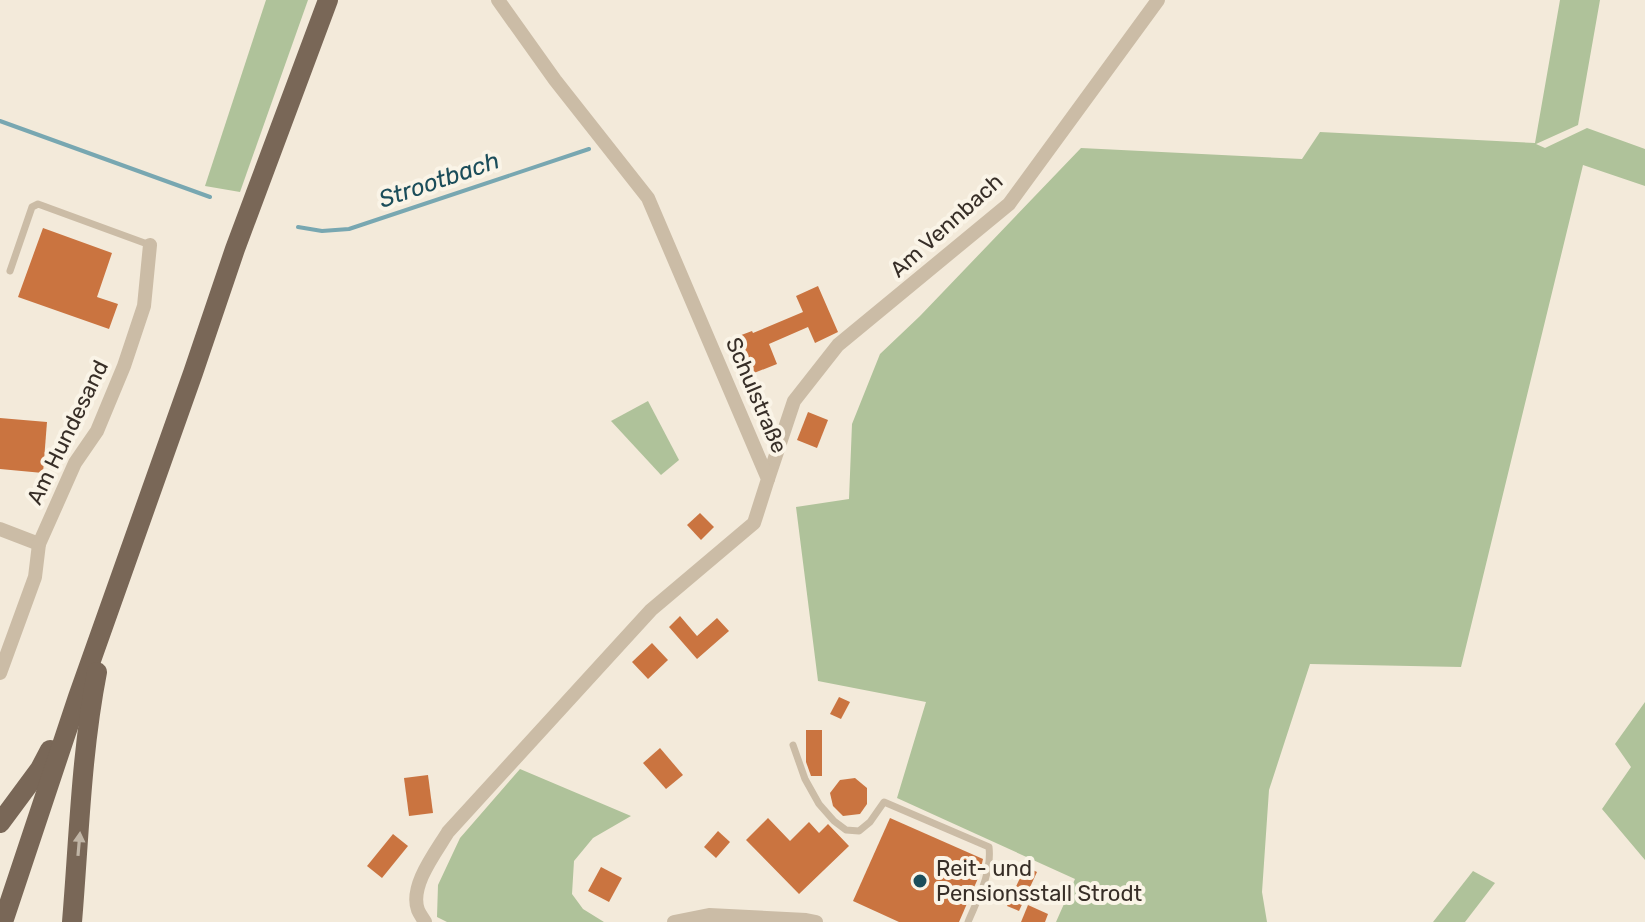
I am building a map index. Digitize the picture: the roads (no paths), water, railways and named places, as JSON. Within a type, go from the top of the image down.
[{"type":"main road","points":[[3,922],[78,697],[235,249],[328,0]]},
{"type":"main road","points":[[72,922],[83,765],[110,609]]},
{"type":"main road","points":[[0,823],[40,769],[78,697]]},
{"type":"street","name":"Schulstraße","points":[[425,922],[417,908],[418,889],[424,870],[448,832],[651,610],[754,523],[768,479],[648,198],[555,80],[498,0]]},
{"type":"street","name":"Am Vennbach","points":[[768,479],[794,401],[838,345],[1009,204],[1158,0]]},
{"type":"street","name":"Am Hundesand","points":[[0,673],[35,577],[39,544],[75,463],[97,431],[124,366],[144,306],[150,245]]},
{"type":"street","points":[[0,529],[39,544]]},
{"type":"street","points":[[674,922],[709,915],[816,922]]},
{"type":"lane","points":[[10,271],[32,207],[38,204],[150,245]]},
{"type":"lane","points":[[793,745],[805,779],[819,804],[846,830],[859,831],[870,822],[884,802],[989,847],[988,872],[968,922]]},
{"type":"waterway","name":"Strootbach","points":[[0,121],[210,197]]},
{"type":"waterway","name":"Strootbach","points":[[298,227],[322,231],[349,229],[589,149]]},
{"type":"place","name":"Reit- und Pensionsstall Strodt","points":[[920,881]]}]
